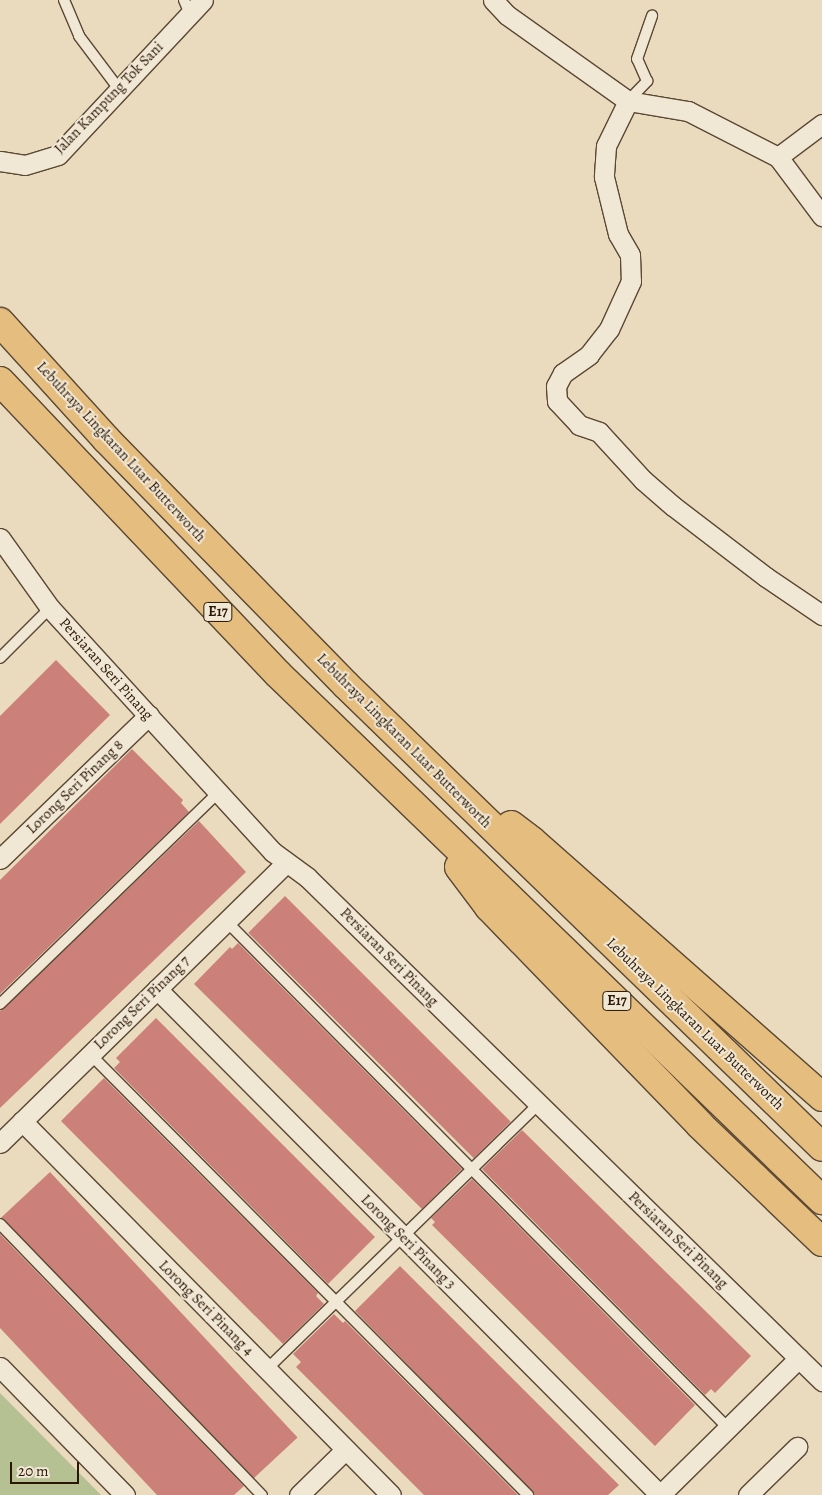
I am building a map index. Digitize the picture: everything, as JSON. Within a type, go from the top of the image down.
[{"type":"highway","name":"Lebuhraya Lingkaran Luar Butterworth","points":[[0,322],[112,446],[435,773],[822,1147]]},
{"type":"highway","name":"E17","points":[[0,381],[278,674],[822,1200]]},
{"type":"highway","points":[[435,773],[532,841],[822,1097]]},
{"type":"highway","points":[[411,801],[489,907],[700,1125],[822,1242]]},
{"type":"street","name":"Jalan Kampung Tok Sani","points":[[0,161],[25,165],[58,155],[119,89],[187,7],[203,0]]},
{"type":"street","points":[[493,0],[507,15],[628,101],[688,111],[778,157],[822,216]]},
{"type":"street","points":[[628,101],[606,146],[604,177],[618,234],[630,255],[631,281],[609,329],[589,355],[563,373],[556,386],[557,401],[579,425],[599,432],[643,480],[673,506],[766,578],[822,615]]},
{"type":"street","points":[[778,157],[822,124]]},
{"type":"street","name":"Persiaran Seri Pinang","points":[[0,538],[50,608],[149,715],[217,794],[285,864],[307,876],[822,1382]]},
{"type":"street","name":"Lorong Seri Pinang 8","points":[[0,859],[149,715]]},
{"type":"street","name":"Lorong Seri Pinang 7","points":[[0,1144],[285,864]]},
{"type":"street","name":"Lorong Seri Pinang 3","points":[[157,989],[660,1495]]},
{"type":"street","name":"Lorong Seri Pinang 4","points":[[22,1121],[391,1495]]},
{"type":"street","points":[[660,1495],[799,1358]]},
{"type":"street","points":[[0,1367],[125,1495]]},
{"type":"street","points":[[748,1495],[797,1447]]},
{"type":"street","points":[[299,1495],[346,1450]]},
{"type":"lane","points":[[64,0],[79,36],[119,89]]},
{"type":"lane","points":[[628,101],[647,81],[637,59],[652,16]]},
{"type":"lane","points":[[0,658],[50,608]]},
{"type":"lane","points":[[0,1004],[217,794]]},
{"type":"lane","points":[[226,921],[470,1170],[728,1428]]},
{"type":"lane","points":[[90,1054],[528,1495]]},
{"type":"lane","points":[[267,1369],[334,1301],[539,1104]]},
{"type":"lane","points":[[0,1224],[262,1495]]},
{"type":"green space","points":[[0,1393],[101,1495],[0,1495]]},
{"type":"building","points":[[56,660],[110,715],[0,824],[0,716]]},
{"type":"building","points":[[132,749],[183,800],[181,803],[189,812],[0,994],[0,880]]},
{"type":"building","points":[[199,821],[246,872],[0,1108],[0,1011]]},
{"type":"building","points":[[285,896],[511,1122],[474,1158],[248,933]]},
{"type":"building","points":[[238,943],[462,1169],[422,1209],[194,984],[230,947],[232,949]]},
{"type":"building","points":[[156,1018],[375,1237],[328,1284],[114,1068],[120,1062],[116,1058]]},
{"type":"building","points":[[104,1078],[318,1293],[316,1296],[324,1304],[283,1344],[61,1121]]},
{"type":"building","points":[[522,1130],[751,1356],[715,1393],[711,1389],[705,1395],[482,1169]]},
{"type":"building","points":[[50,1172],[298,1437],[249,1483],[1,1218]]},
{"type":"building","points":[[472,1179],[695,1405],[655,1446],[432,1225],[435,1222],[431,1218]]},
{"type":"building","points":[[0,1234],[244,1486],[234,1495],[157,1495],[0,1328]]},
{"type":"building","points":[[400,1266],[619,1485],[608,1495],[535,1495],[355,1311]]},
{"type":"building","points":[[334,1314],[343,1323],[345,1321],[518,1495],[424,1495],[296,1367],[301,1362],[293,1354]]}]
